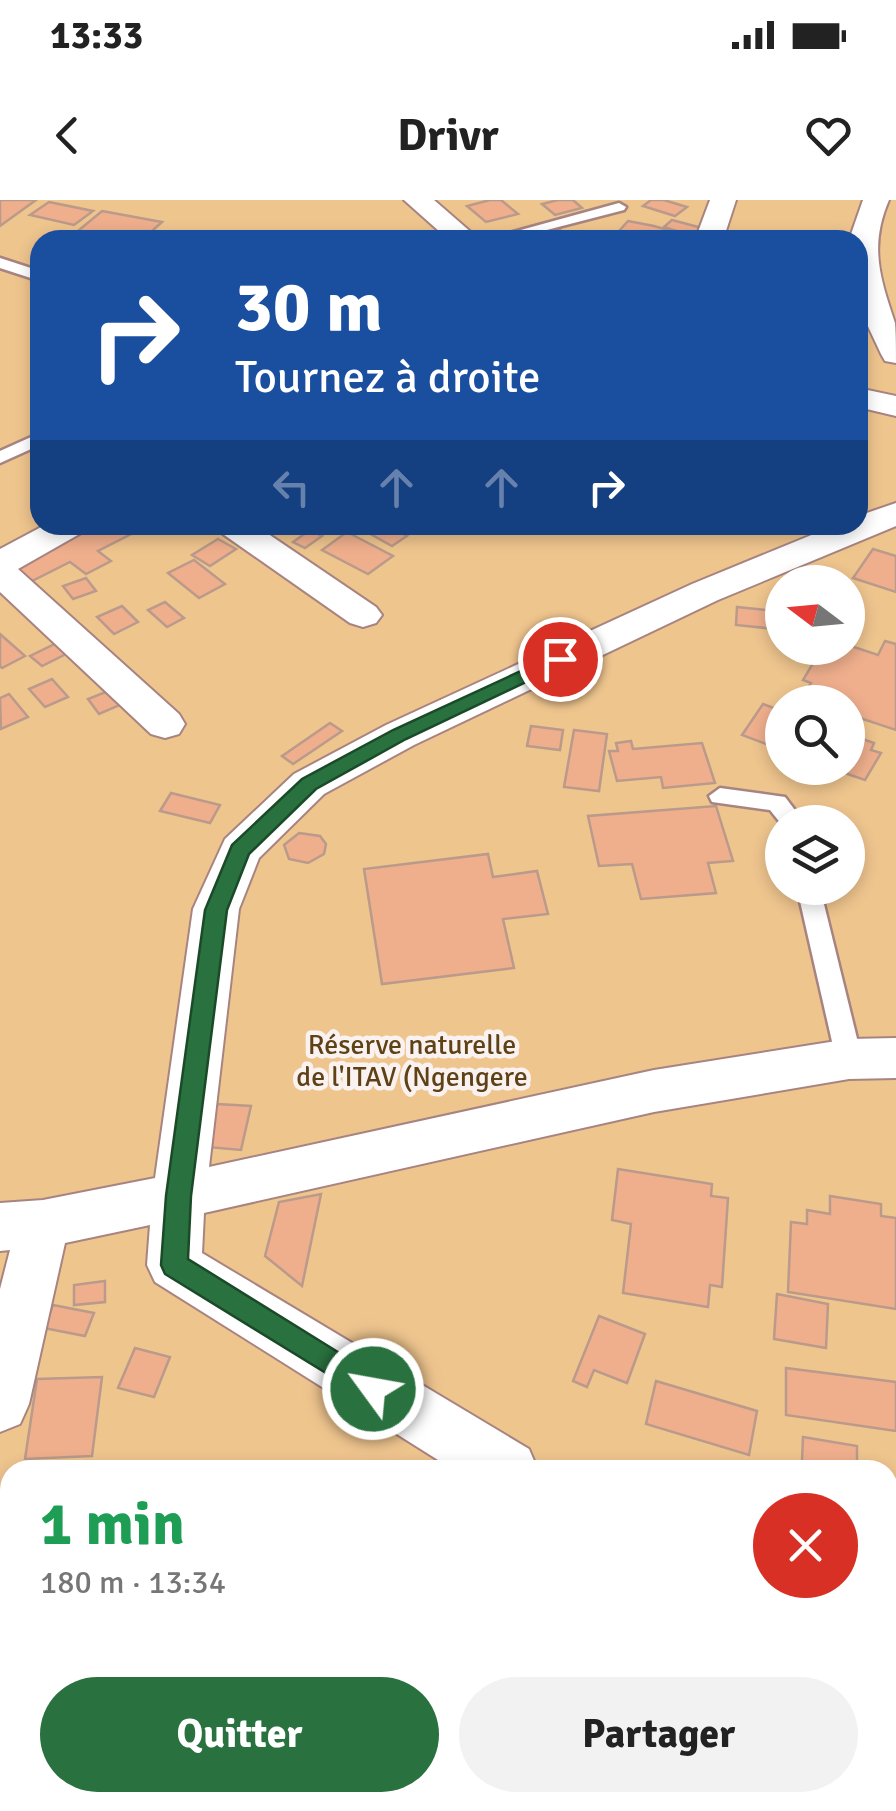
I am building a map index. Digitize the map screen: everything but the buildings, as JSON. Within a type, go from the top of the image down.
[{"type":"street","points":[[417,200],[454,230]]},
{"type":"street","points":[[712,230],[723,200]]},
{"type":"street","points":[[863,230],[876,200]]},
{"type":"street","points":[[868,283],[891,340]]},
{"type":"street","points":[[868,400],[896,406]]},
{"type":"street","points":[[868,530],[892,521]]},
{"type":"street","points":[[0,564],[53,535]]},
{"type":"street","points":[[247,535],[364,615]]},
{"type":"street","points":[[492,1460],[174,1265],[179,1196],[216,910],[240,850],[309,784],[400,735],[705,592],[855,535]]},
{"type":"street","points":[[0,572],[165,724]]},
{"type":"street","points":[[0,1404],[21,1225],[179,1196],[654,1091],[872,1058]]},
{"type":"lane","points":[[529,230],[619,206]]},
{"type":"lane","points":[[0,263],[30,273]]},
{"type":"lane","points":[[0,458],[30,443]]},
{"type":"lane","points":[[720,796],[779,805]]},
{"type":"lane","points":[[814,905],[872,1058]]},
{"type":"green space","name":"Réserve naturelle de l'ITAV (Ngengere","points":[[0,200],[896,200],[896,1460],[0,1460]]},
{"type":"route","points":[[373,1389],[174,1265],[179,1196],[216,910],[240,850],[309,784],[400,735],[560,659]]}]
